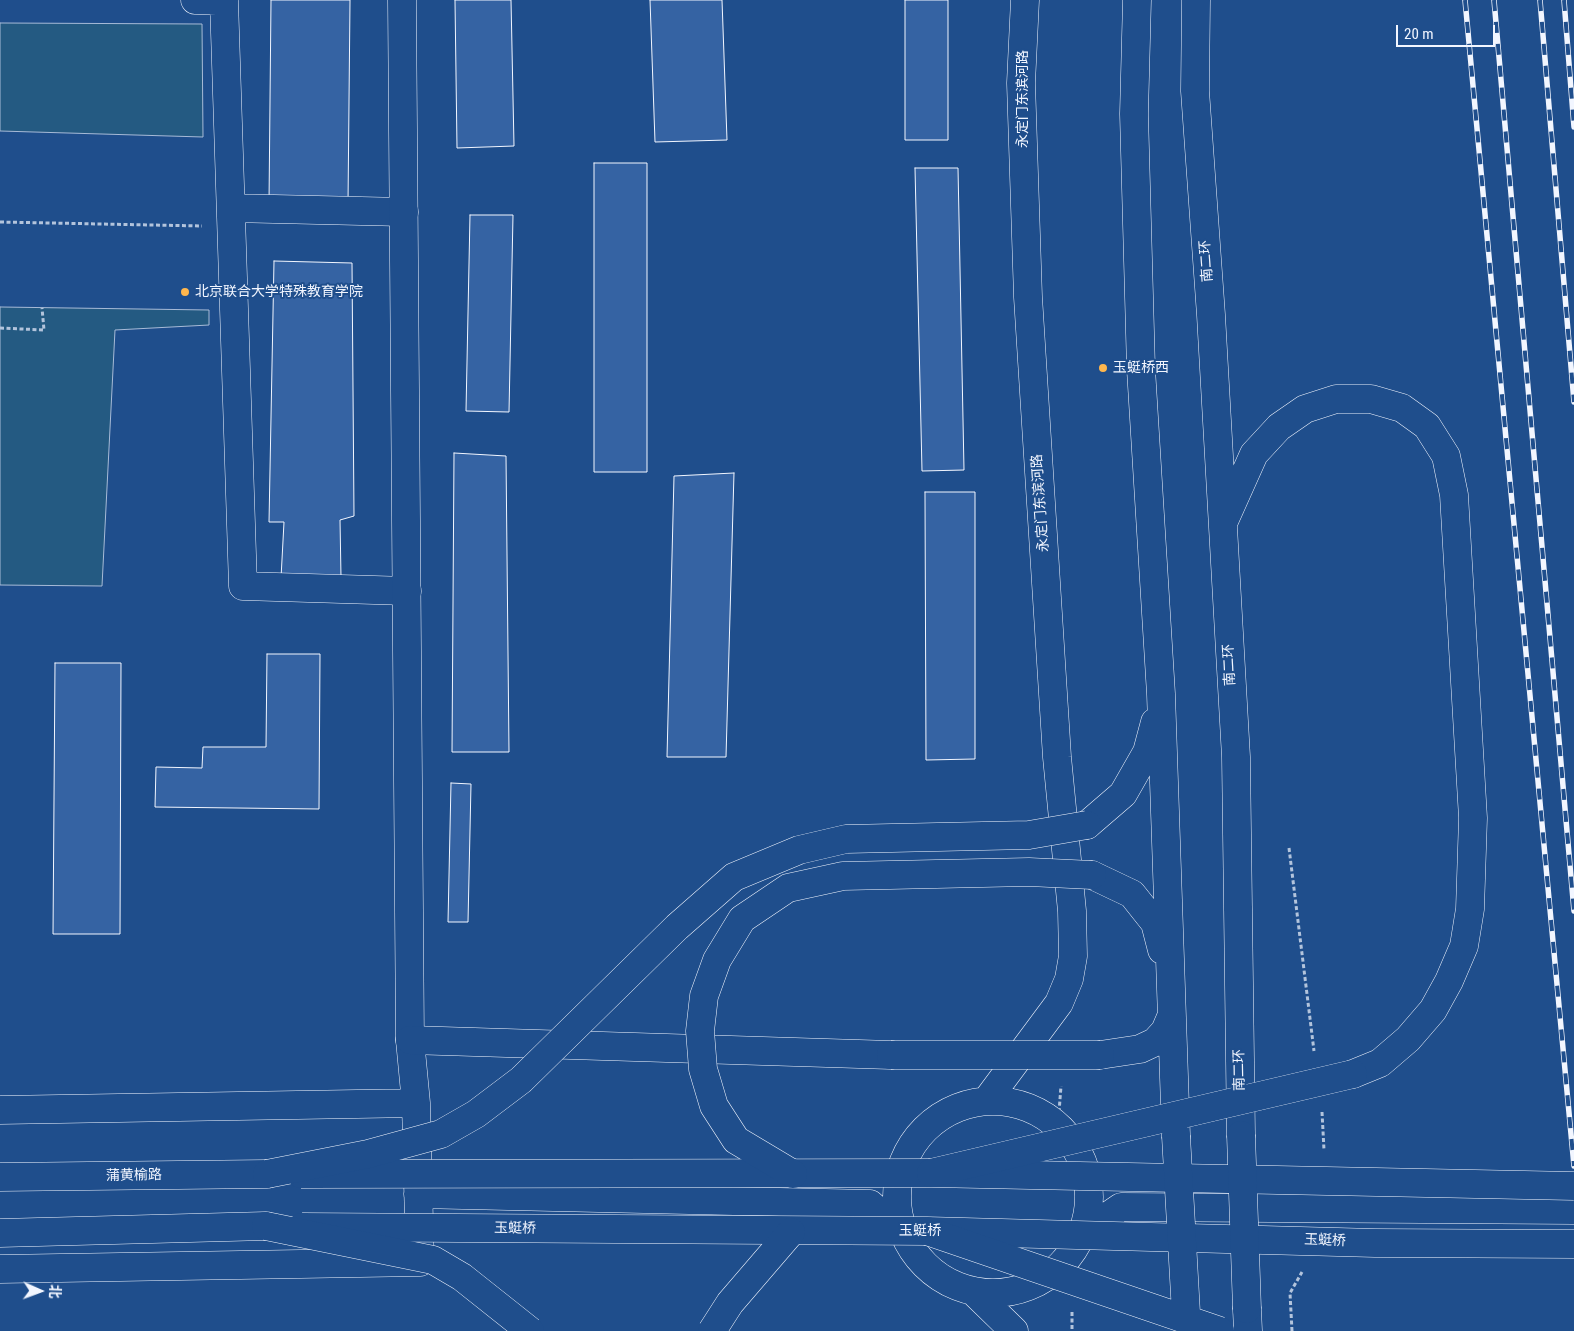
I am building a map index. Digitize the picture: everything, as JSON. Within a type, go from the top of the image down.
[{"type":"main road","points":[[195,0],[224,0],[243,586],[407,591]]},
{"type":"main road","points":[[0,1269],[420,1262],[416,1103],[410,1040],[402,0]]},
{"type":"main road","name":"永定门东滨河路","points":[[988,1100],[1059,1004],[1069,979],[1073,956],[1072,910],[1057,757],[1028,297],[1021,84],[1025,0]]},
{"type":"main road","points":[[1137,0],[1134,114],[1141,369],[1162,694],[1171,1018],[1186,1322]]},
{"type":"main road","name":"南二环","points":[[1196,0],[1195,91],[1236,757],[1241,1135],[1248,1320]]},
{"type":"main road","points":[[232,217],[404,212]]},
{"type":"main road","points":[[931,1173],[1353,1074],[1380,1063],[1408,1039],[1433,1010],[1449,981],[1464,946],[1470,909],[1473,818],[1454,495],[1446,456],[1427,426],[1402,408],[1371,399],[1336,399],[1305,409],[1279,427],[1254,454],[1222,524]]},
{"type":"main road","points":[[267,1174],[368,1154],[441,1134],[476,1114],[521,1080],[677,927],[734,877],[799,850],[846,839],[1029,835],[1087,825],[1123,794],[1148,752],[1162,694]]},
{"type":"main road","points":[[793,1174],[736,1140],[714,1106],[703,1069],[700,1031],[704,996],[717,960],[742,919],[788,888],[842,876],[1029,872],[1092,875],[1132,894],[1155,923],[1170,974]]},
{"type":"main road","points":[[1100,1055],[1140,1049],[1155,1042],[1165,1031],[1171,1018]]},
{"type":"main road","points":[[410,1040],[891,1055],[1100,1055],[1142,1059],[1156,1064],[1166,1071],[1174,1084]]},
{"type":"main road","points":[[988,1100],[1012,1102],[1037,1110],[1058,1125],[1076,1149],[1087,1177],[1089,1207],[1083,1233],[1070,1255],[1051,1274],[1028,1287],[1011,1292],[975,1293],[945,1282],[921,1262],[915,1232],[896,1204],[899,1174],[911,1145],[931,1122],[957,1107],[988,1100]]},
{"type":"main road","points":[[0,1110],[416,1103]]},
{"type":"main road","points":[[267,1174],[931,1173],[1574,1186]]},
{"type":"main road","name":"蒲黄榆路","points":[[0,1177],[267,1174]]},
{"type":"main road","points":[[870,1204],[899,1174]]},
{"type":"main road","points":[[1087,1177],[1121,1207]]},
{"type":"main road","points":[[418,1194],[870,1204],[915,1232],[1220,1331]]},
{"type":"main road","points":[[1083,1233],[1121,1207],[1574,1210]]},
{"type":"main road","points":[[0,1233],[266,1226],[433,1260],[462,1277],[530,1331]]},
{"type":"main road","name":"玉蜓桥","points":[[266,1226],[915,1232],[1375,1243],[1574,1244]]},
{"type":"main road","points":[[712,1331],[730,1303],[791,1232]]},
{"type":"main road","points":[[975,1293],[1014,1331]]},
{"type":"path","points":[[0,222],[232,217]]},
{"type":"path","points":[[0,328],[44,330],[42,308]]},
{"type":"path","points":[[1289,848],[1315,1059]]},
{"type":"path","points":[[1321,1107],[1324,1155]]},
{"type":"path","points":[[1292,1331],[1290,1293],[1304,1268]]},
{"type":"shaded area","points":[[0,23],[202,24],[203,137],[0,131]]},
{"type":"shaded area","points":[[0,307],[209,310],[209,325],[115,330],[102,586],[0,585]]},
{"type":"building","points":[[271,0],[350,0],[348,204],[269,203]]},
{"type":"building","points":[[455,0],[511,0],[514,146],[457,148]]},
{"type":"building","points":[[650,0],[722,0],[727,140],[655,142]]},
{"type":"building","points":[[905,0],[948,0],[948,140],[905,140]]},
{"type":"building","points":[[594,163],[647,163],[647,472],[594,472]]},
{"type":"building","points":[[915,168],[958,168],[964,470],[922,471]]},
{"type":"building","points":[[470,215],[513,215],[509,412],[466,411]]},
{"type":"building","points":[[274,261],[352,263],[354,516],[340,520],[341,577],[281,578],[284,522],[269,522]]},
{"type":"building","points":[[454,453],[506,456],[509,752],[452,752]]},
{"type":"building","points":[[734,473],[726,757],[667,757],[674,476]]},
{"type":"building","points":[[925,492],[975,492],[975,759],[926,760]]},
{"type":"building","points":[[267,654],[320,654],[319,809],[155,807],[156,767],[202,768],[203,747],[266,747]]},
{"type":"building","points":[[55,663],[121,663],[120,934],[53,934]]},
{"type":"building","points":[[451,783],[471,784],[468,922],[448,922]]},
{"type":"railway","points":[[1465,0],[1574,1166]]},
{"type":"railway","points":[[1494,0],[1574,911]]},
{"type":"railway","points":[[1540,0],[1574,402]]},
{"type":"railway","points":[[1564,0],[1574,127]]},
{"type":"place","name":"北京联合大学特殊教育学院","points":[[185,292]]},
{"type":"place","name":"玉蜓桥西","points":[[1103,368]]}]
